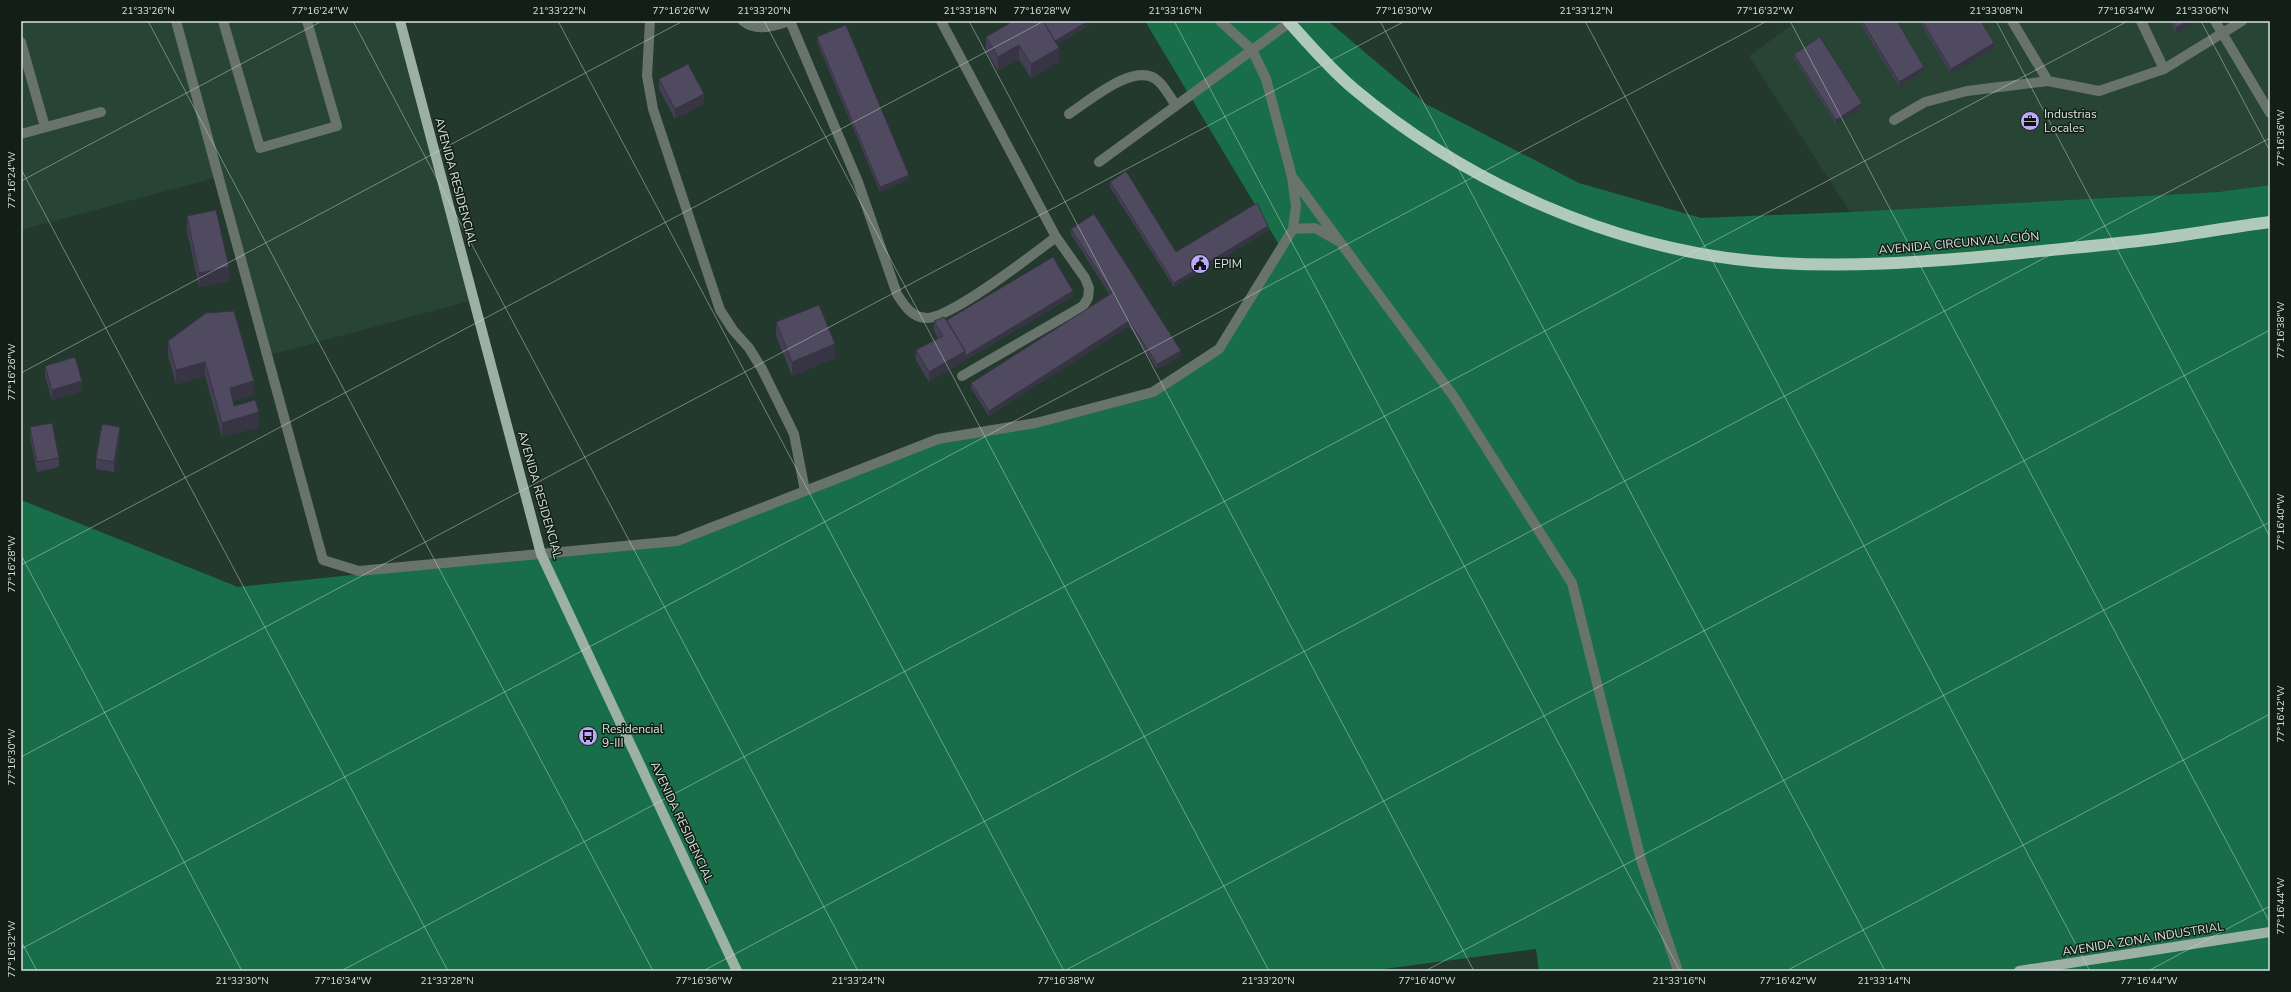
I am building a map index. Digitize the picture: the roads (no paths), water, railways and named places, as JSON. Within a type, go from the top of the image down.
[{"type":"highway","name":"AVENIDA CIRCUNVALACIÓN","points":[[1288,22],[1354,89],[1420,136],[1479,174],[1562,213],[1631,237],[1699,253],[1753,260],[1835,265],[1911,264],[2154,239],[2270,222]]},
{"type":"main road","name":"AVENIDA RESIDENCIAL","points":[[400,21],[541,554],[737,971]]},
{"type":"main road","name":"AVENIDA ZONA INDUSTRIAL","points":[[2019,971],[2270,932]]},
{"type":"street","points":[[176,21],[323,560],[359,571],[677,541],[938,439],[1036,423],[1153,392],[1219,350],[1293,229],[1296,206],[1292,177],[1266,79],[1252,50],[1220,21]]},
{"type":"street","points":[[223,21],[260,148],[337,126],[306,21]]},
{"type":"street","points":[[650,21],[646,76],[653,109],[720,310],[733,330],[749,348],[762,369],[794,434],[805,491]]},
{"type":"street","points":[[743,21],[755,28],[768,27],[790,21],[858,182],[892,281],[905,307],[914,314],[926,318],[940,315],[993,283],[1056,237]]},
{"type":"street","points":[[941,21],[1056,237],[1085,278],[1089,288],[1088,298],[1083,306],[962,376]]},
{"type":"street","points":[[2011,21],[2048,81]]},
{"type":"street","points":[[2140,21],[2164,69]]},
{"type":"street","points":[[2215,21],[2270,113]]},
{"type":"street","points":[[1894,120],[1925,102],[1967,91],[2048,81],[2099,91],[2164,69],[2242,21]]},
{"type":"street","points":[[1099,162],[1288,22]]},
{"type":"street","points":[[21,42],[45,127]]},
{"type":"street","points":[[1069,114],[1118,82],[1133,75],[1145,74],[1158,80],[1176,106]]},
{"type":"street","points":[[21,134],[101,112]]},
{"type":"street","points":[[1292,177],[1454,398],[1572,583],[1641,860],[1678,971]]},
{"type":"street","points":[[1293,229],[1315,228],[1340,242]]},
{"type":"place","name":"Industrias Locales","points":[[2030,121]]},
{"type":"place","name":"EPIM","points":[[1200,264]]},
{"type":"place","name":"Residencial 9-III","points":[[588,736]]}]
